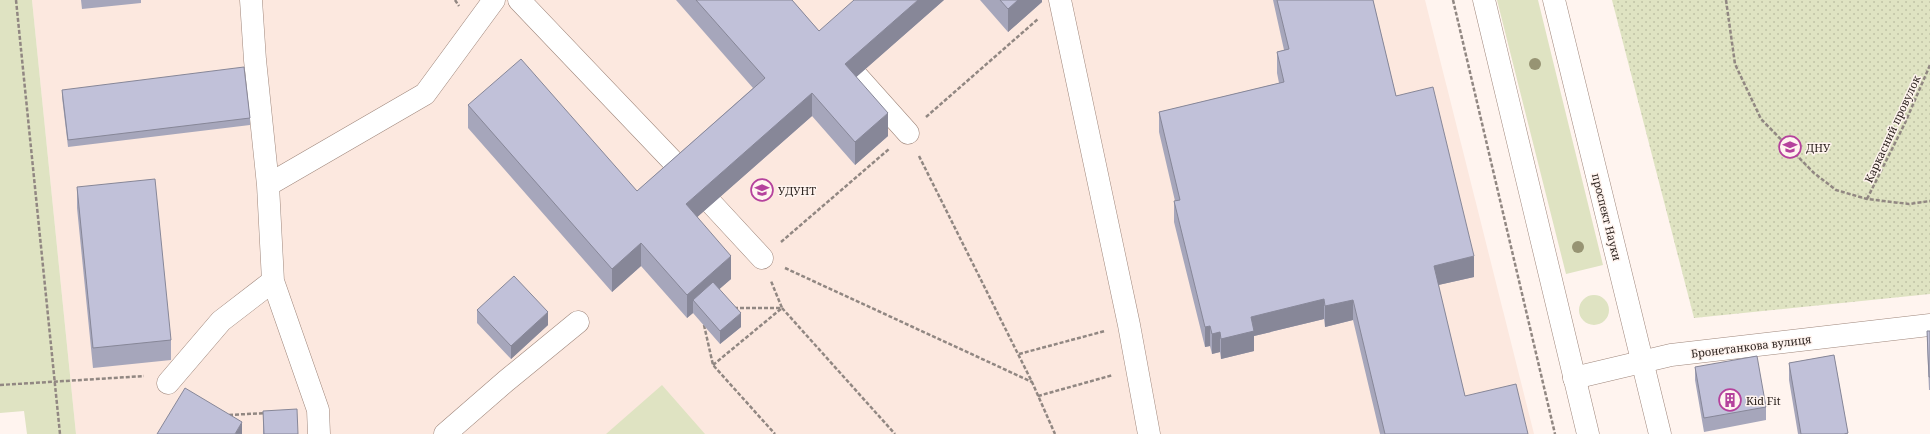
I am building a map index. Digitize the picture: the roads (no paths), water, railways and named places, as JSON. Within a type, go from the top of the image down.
[{"type":"main road","points":[[251,0],[255,60],[268,185],[273,281],[318,410],[319,434]]},
{"type":"main road","points":[[268,185],[425,94],[494,0]]},
{"type":"main road","points":[[520,0],[684,173]]},
{"type":"main road","points":[[1060,0],[1129,325],[1149,434]]},
{"type":"main road","points":[[1484,0],[1588,434]]},
{"type":"main road","name":"проспект Науки","points":[[1554,0],[1660,434]]},
{"type":"main road","points":[[857,76],[908,133]]},
{"type":"main road","points":[[712,204],[762,258]]},
{"type":"main road","points":[[168,383],[221,321],[273,281]]},
{"type":"main road","points":[[445,434],[506,381],[578,322]]},
{"type":"main road","name":"Бронетанкова вулиця","points":[[1574,378],[1671,355],[1930,326]]},
{"type":"place","name":"ДНУ","points":[[1790,147]]},
{"type":"place","name":"УДУНТ","points":[[762,190]]},
{"type":"place","name":"Kid Fit","points":[[1730,400]]}]
